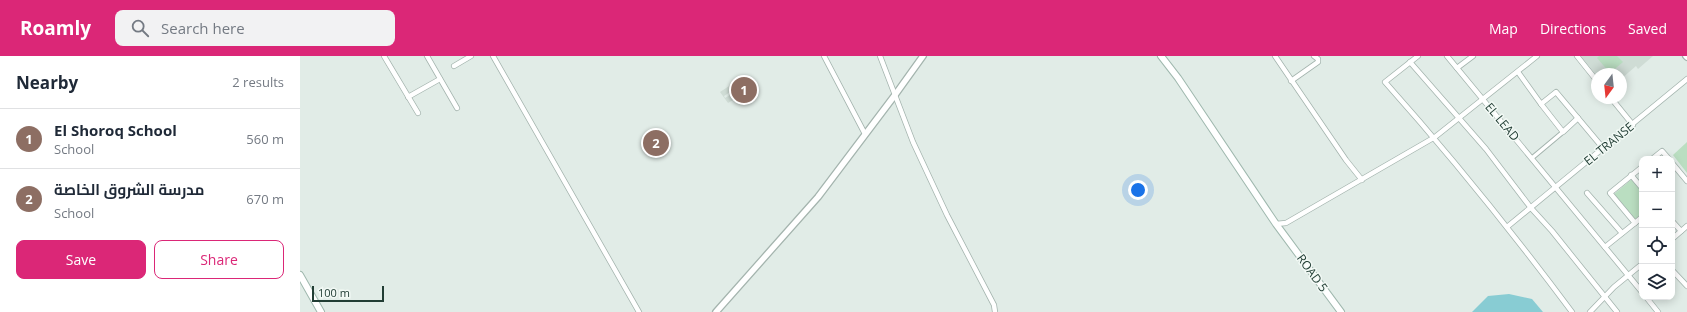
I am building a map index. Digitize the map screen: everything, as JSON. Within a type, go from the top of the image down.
[{"type":"main road","name":"ROAD 5","points":[[1161,56],[1178,78],[1276,224],[1341,312]]},
{"type":"main road","points":[[300,275],[322,312]]},
{"type":"street","points":[[384,56],[418,113]]},
{"type":"street","points":[[426,56],[457,108]]},
{"type":"street","points":[[454,66],[471,56]]},
{"type":"street","points":[[493,56],[639,312]]},
{"type":"street","points":[[824,56],[865,134]]},
{"type":"street","points":[[880,56],[913,142],[947,215],[994,305],[995,312]]},
{"type":"street","points":[[716,312],[818,197],[895,95],[922,56]]},
{"type":"street","points":[[1275,56],[1346,160],[1362,180]]},
{"type":"street","points":[[1291,81],[1318,62],[1318,59],[1314,56]]},
{"type":"street","points":[[1418,56],[1385,82],[1435,138],[1507,227],[1572,312]]},
{"type":"street","name":"EL LEAD","points":[[1447,56],[1639,288]]},
{"type":"street","points":[[1457,68],[1473,56]]},
{"type":"street","points":[[1276,224],[1286,223],[1435,138],[1537,56]]},
{"type":"street","points":[[1577,56],[1591,74]]},
{"type":"street","points":[[1410,62],[1486,148],[1531,208],[1617,312]]},
{"type":"street","points":[[1518,72],[1563,132]]},
{"type":"street","points":[[408,96],[440,79]]},
{"type":"street","name":"EL TRANSE","points":[[1507,227],[1633,125],[1687,79]]},
{"type":"street","points":[[1541,104],[1556,92],[1603,148]]},
{"type":"street","points":[[1616,104],[1633,125]]},
{"type":"street","points":[[1532,158],[1578,118]]},
{"type":"street","points":[[1655,156],[1662,150],[1667,156]]},
{"type":"street","points":[[1675,166],[1687,180]]},
{"type":"street","points":[[1635,223],[1610,193],[1639,169]]},
{"type":"street","points":[[1631,175],[1639,184]]},
{"type":"street","points":[[1587,194],[1622,233]]},
{"type":"street","points":[[1606,247],[1639,220]]},
{"type":"street","points":[[1675,224],[1681,231]]},
{"type":"street","points":[[1675,236],[1687,226]]},
{"type":"street","points":[[1590,312],[1614,287],[1639,267]]},
{"type":"street","points":[[1675,273],[1687,286]]},
{"type":"street","points":[[1648,300],[1658,312]]},
{"type":"shaded area","points":[[1581,56],[1653,56],[1638,69],[1636,66],[1627,74],[1627,68],[1591,68]]},
{"type":"shaded area","points":[[746,75],[754,87],[728,103],[720,92]],"holes":[[[744,83],[746,86],[725,98],[724,96]]]},
{"type":"green space","points":[[1599,56],[1617,56],[1623,62],[1616,68],[1606,68],[1597,58]]},
{"type":"green space","points":[[1687,142],[1687,173],[1675,156],[1673,155]]},
{"type":"green space","points":[[1632,179],[1639,187],[1639,218],[1635,221],[1613,195]]},
{"type":"water","points":[[1509,294],[1532,299],[1543,312],[1472,312],[1488,296]]},
{"type":"place","name":"El Shoroq School","points":[[744,90]]},
{"type":"place","name":"مدرسة الشروق الخاصة","points":[[656,143]]}]
